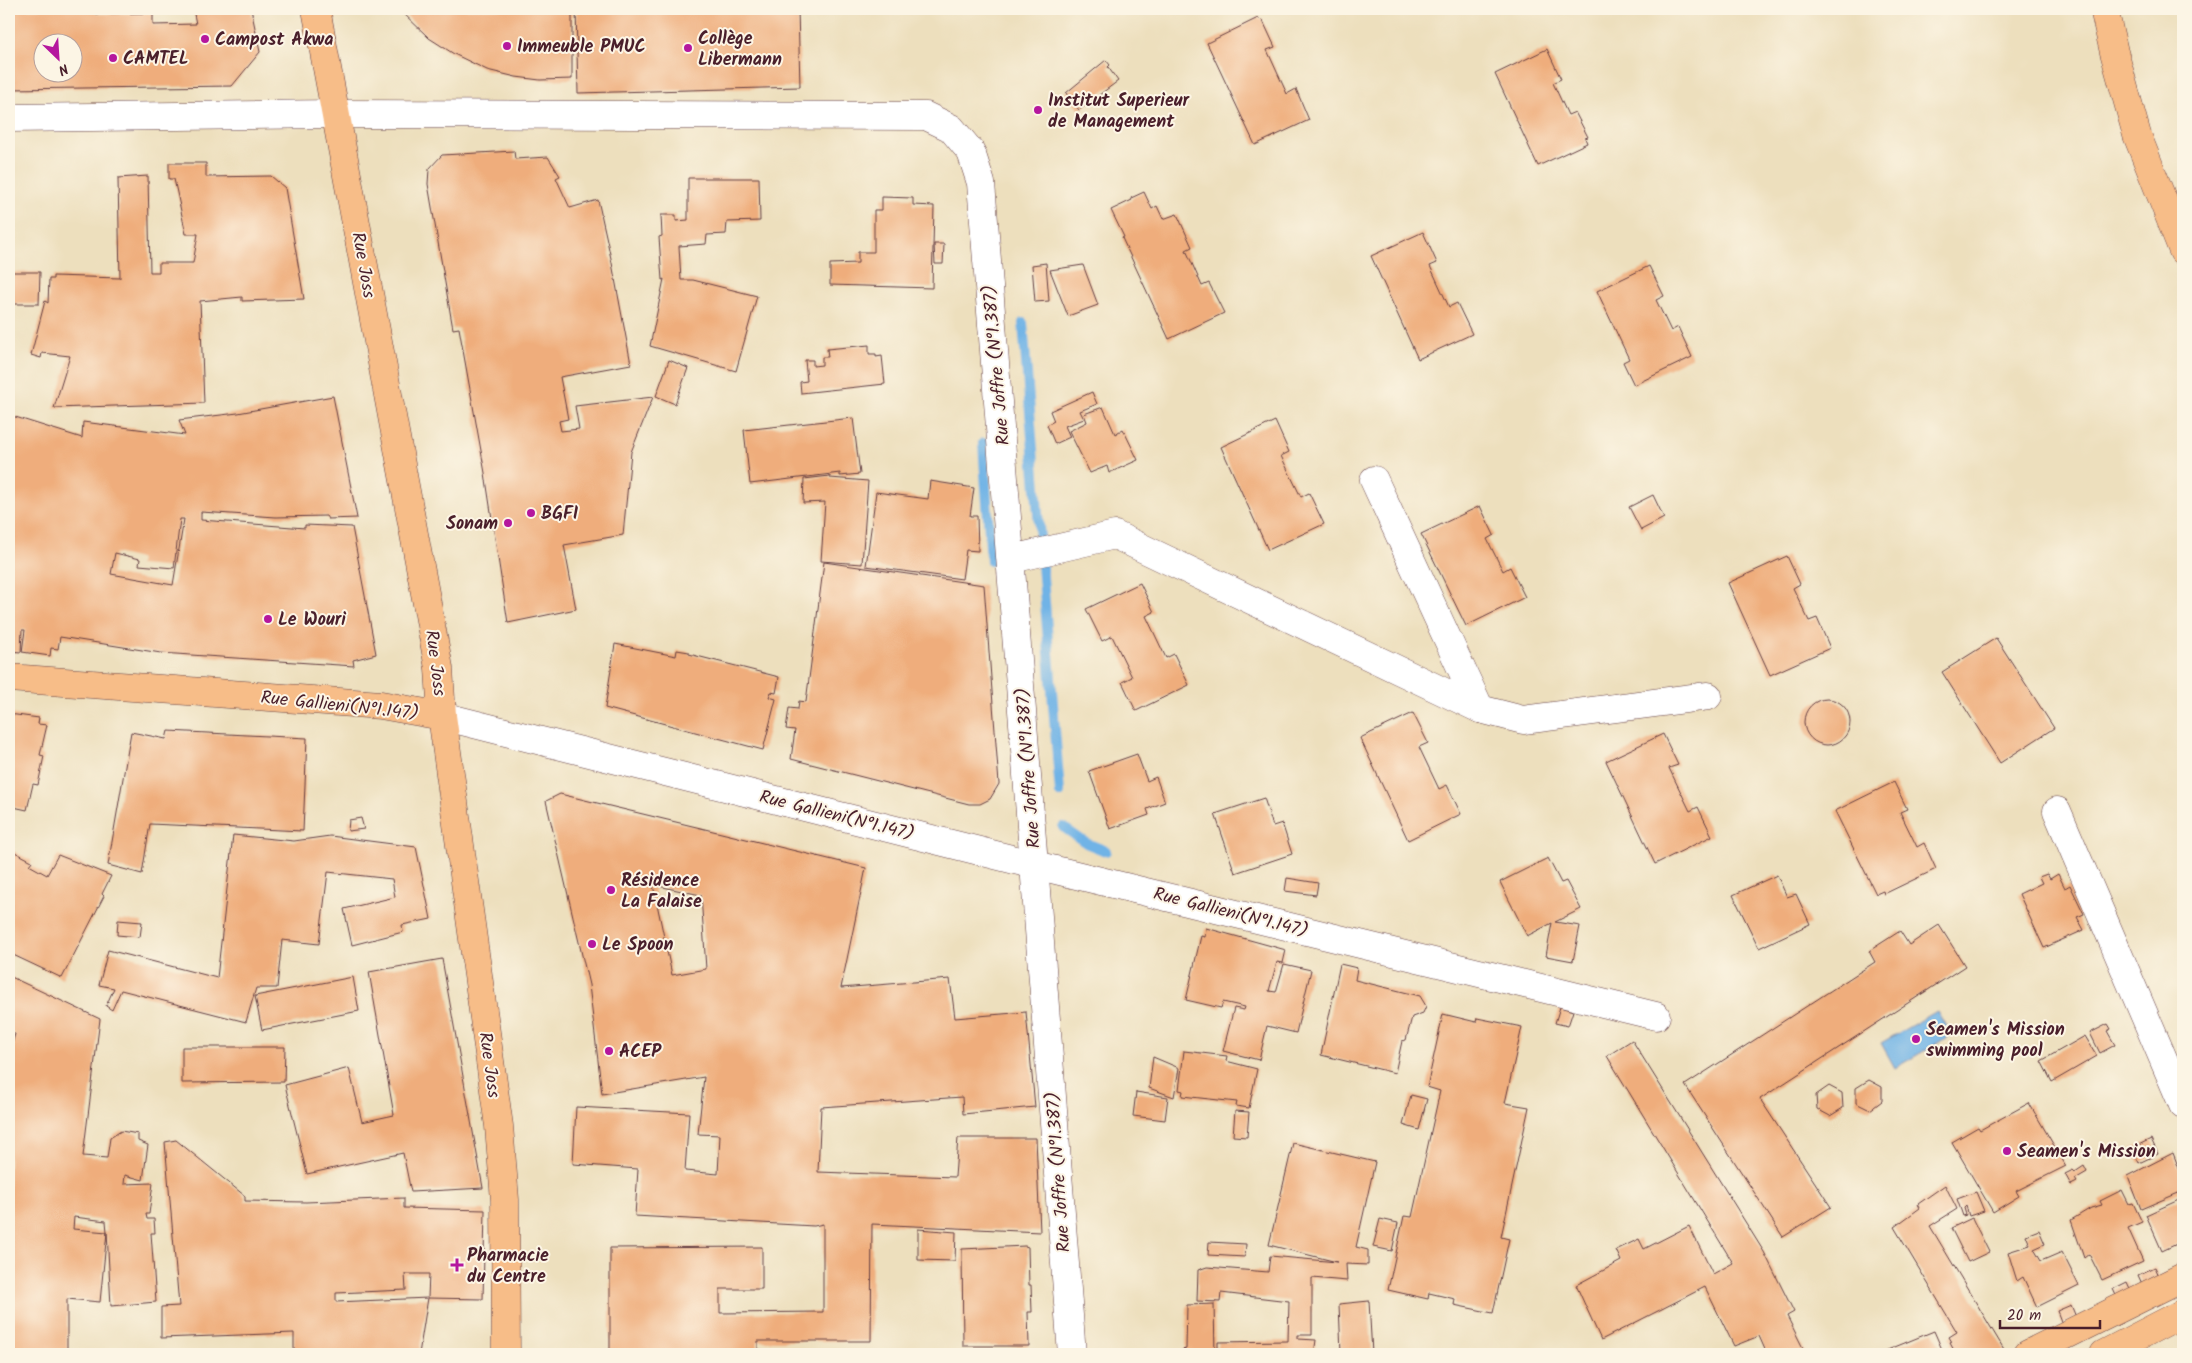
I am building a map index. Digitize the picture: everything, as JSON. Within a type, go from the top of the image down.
[{"type":"main road","name":"Rue Joss","points":[[316,9],[440,668],[442,716],[499,1126],[505,1200],[506,1354]]},
{"type":"main road","points":[[2104,9],[2137,135],[2183,251]]},
{"type":"main road","name":"Rue Gallieni(N°1.147)","points":[[9,678],[382,706],[442,716]]},
{"type":"main road","points":[[2028,1354],[2183,1277]]},
{"type":"main road","points":[[2104,1354],[2183,1313]]},
{"type":"street","name":"Rue Joffre (N°1.387)","points":[[9,118],[335,114],[926,116],[951,128],[970,152],[981,183],[1012,559],[1072,1354]]},
{"type":"street","points":[[1374,480],[1480,709]]},
{"type":"street","points":[[1012,559],[1115,535],[1480,709],[1523,720],[1708,696]]},
{"type":"street","name":"Rue Gallieni(N°1.147)","points":[[442,716],[1035,865],[1656,1016]]},
{"type":"street","points":[[2057,811],[2183,1105]]},
{"type":"water","name":"Seamen's Mission swimming pool","points":[[1937,1011],[1951,1035],[1895,1068],[1881,1043]]},
{"type":"building","points":[[9,9],[96,9],[96,14],[153,13],[153,25],[196,24],[193,9],[251,9],[260,52],[232,86],[9,89]]},
{"type":"building","name":"Immeuble PMUC","points":[[399,9],[572,9],[572,79],[540,80],[516,77],[487,70],[454,54],[429,38]]},
{"type":"building","name":"Collège Libermann","points":[[576,9],[798,9],[800,87],[578,93]]},
{"type":"building","points":[[1258,18],[1263,21],[1275,47],[1267,50],[1287,94],[1296,89],[1309,120],[1255,145],[1207,43]]},
{"type":"building","points":[[1547,49],[1561,79],[1553,83],[1568,115],[1575,112],[1588,137],[1585,138],[1587,143],[1538,166],[1495,74]]},
{"type":"building","points":[[1106,60],[1110,65],[1108,67],[1118,81],[1079,110],[1066,93]]},
{"type":"building","points":[[514,151],[515,159],[548,157],[560,176],[556,178],[570,208],[598,200],[631,364],[560,377],[568,419],[559,421],[561,431],[579,429],[575,406],[653,397],[631,452],[623,535],[564,545],[576,609],[508,623],[485,473],[459,328],[453,329],[428,184],[429,169],[442,155]]},
{"type":"building","points":[[169,163],[206,163],[206,177],[271,176],[285,188],[304,299],[242,301],[242,297],[200,301],[204,403],[54,408],[70,356],[42,353],[41,358],[31,355],[45,301],[48,303],[49,279],[53,279],[53,276],[120,278],[118,178],[148,176],[150,272],[159,272],[159,263],[193,263],[198,234],[186,234],[174,179],[169,179]]},
{"type":"building","points":[[688,178],[759,178],[760,221],[727,222],[726,234],[707,235],[706,244],[679,246],[681,280],[693,280],[757,296],[736,371],[650,346],[664,279],[662,280],[659,237],[662,236],[661,215],[676,215],[676,221],[688,220]]},
{"type":"building","points":[[1144,192],[1152,209],[1157,206],[1163,219],[1177,214],[1192,247],[1186,250],[1202,286],[1209,283],[1224,313],[1169,339],[1111,210]]},
{"type":"building","points":[[882,197],[913,198],[913,205],[934,206],[932,288],[830,285],[830,264],[858,263],[858,252],[874,252],[874,210],[882,210]]},
{"type":"building","points":[[1423,232],[1437,263],[1430,266],[1449,307],[1457,303],[1472,334],[1418,359],[1371,256]]},
{"type":"building","points":[[934,244],[944,244],[943,264],[935,264]]},
{"type":"building","points":[[1046,263],[1049,301],[1035,302],[1032,265]]},
{"type":"building","points":[[1083,265],[1098,305],[1068,316],[1050,270]]},
{"type":"building","points":[[1649,266],[1664,296],[1656,300],[1671,331],[1678,327],[1692,357],[1634,385],[1623,362],[1629,359],[1597,291]]},
{"type":"building","points":[[9,272],[40,272],[39,304],[9,304]]},
{"type":"building","points":[[869,345],[869,354],[876,354],[876,357],[882,356],[885,384],[801,393],[800,382],[807,381],[805,360],[813,360],[813,366],[822,365],[822,357],[828,357],[827,349]]},
{"type":"building","points":[[669,360],[688,368],[675,404],[656,396]]},
{"type":"building","points":[[1092,392],[1097,404],[1080,411],[1084,419],[1065,426],[1070,437],[1055,444],[1047,425],[1054,421],[1050,411]]},
{"type":"building","points":[[333,396],[357,518],[328,519],[326,516],[276,517],[201,512],[201,520],[305,528],[305,525],[352,527],[376,654],[353,660],[354,666],[161,653],[60,637],[58,649],[51,648],[50,656],[22,652],[25,630],[22,630],[21,652],[9,651],[9,415],[82,438],[83,422],[185,435],[179,420],[238,413]],"holes":[[[180,519],[184,519],[173,585],[111,574],[115,553],[140,559],[139,565],[174,568]]]},
{"type":"building","points":[[1103,407],[1115,434],[1123,429],[1138,460],[1109,473],[1107,466],[1090,473],[1069,431],[1087,422],[1084,414]]},
{"type":"building","points":[[853,418],[860,474],[840,476],[840,473],[750,484],[744,430]]},
{"type":"building","points":[[1275,421],[1289,452],[1281,456],[1301,497],[1309,493],[1324,524],[1268,550],[1221,447]]},
{"type":"building","points":[[830,476],[830,478],[868,481],[862,564],[821,561],[825,502],[803,503],[804,479]]},
{"type":"building","points":[[930,481],[974,488],[970,516],[977,516],[978,551],[966,550],[962,579],[866,566],[876,492],[928,499]]},
{"type":"building","points":[[1653,495],[1664,518],[1641,530],[1629,507]]},
{"type":"building","points":[[1480,506],[1494,535],[1487,539],[1503,571],[1510,567],[1525,597],[1466,626],[1421,534]]},
{"type":"building","points":[[1787,556],[1800,584],[1793,588],[1809,621],[1817,618],[1830,648],[1770,675],[1728,583]]},
{"type":"building","points":[[824,562],[984,585],[999,784],[990,799],[980,804],[969,804],[791,759],[795,730],[786,729],[789,708],[798,709],[799,701],[806,702]]},
{"type":"building","points":[[1140,583],[1154,612],[1146,616],[1166,658],[1174,654],[1189,685],[1136,711],[1122,682],[1132,677],[1112,636],[1102,641],[1086,609]]},
{"type":"building","points":[[1996,638],[2054,728],[2000,763],[1942,672]]},
{"type":"building","points":[[615,644],[676,656],[677,650],[689,652],[689,654],[779,677],[776,693],[771,692],[769,697],[776,699],[763,750],[605,708]]},
{"type":"building","points":[[1823,699],[1831,699],[1840,703],[1846,709],[1850,722],[1846,735],[1840,741],[1831,745],[1823,745],[1814,741],[1808,735],[1804,726],[1804,718],[1808,709],[1814,703]]},
{"type":"building","points":[[1413,713],[1428,743],[1419,747],[1439,789],[1447,785],[1461,814],[1408,840],[1360,738]]},
{"type":"building","points":[[9,714],[39,718],[38,724],[47,725],[40,755],[44,756],[38,785],[33,784],[27,810],[9,806]]},
{"type":"building","points":[[168,731],[307,738],[303,831],[150,824],[142,874],[108,865],[131,732],[166,739]]},
{"type":"building","points":[[1663,734],[1678,765],[1669,768],[1690,811],[1698,807],[1712,836],[1655,864],[1606,761]]},
{"type":"building","points":[[1137,754],[1147,781],[1156,777],[1165,802],[1147,809],[1149,815],[1110,829],[1089,771]]},
{"type":"building","points":[[1894,782],[1907,809],[1900,812],[1917,847],[1924,843],[1936,869],[1884,894],[1883,891],[1876,894],[1835,811]]},
{"type":"building","points":[[560,794],[866,868],[841,988],[950,979],[955,1018],[1026,1012],[1035,1107],[963,1114],[962,1097],[821,1107],[818,1172],[955,1177],[958,1138],[1036,1138],[1040,1232],[872,1224],[871,1341],[758,1341],[758,1354],[610,1354],[610,1248],[762,1247],[762,1289],[720,1289],[720,1313],[823,1312],[823,1224],[814,1226],[635,1216],[638,1169],[573,1164],[576,1107],[689,1113],[685,1171],[718,1174],[720,1135],[698,1134],[704,1077],[602,1094],[589,985],[546,801]],"holes":[[[653,885],[701,895],[706,969],[672,975]]]},
{"type":"building","points":[[1264,798],[1273,826],[1282,823],[1292,854],[1235,873],[1215,814]]},
{"type":"building","points":[[361,818],[364,829],[348,831],[349,820]]},
{"type":"building","points":[[233,835],[294,841],[330,836],[416,847],[431,919],[402,925],[403,932],[352,945],[344,909],[395,897],[392,879],[328,872],[319,944],[282,940],[277,988],[256,988],[246,1022],[121,990],[112,1010],[106,1006],[114,988],[99,985],[108,950],[217,978]]},
{"type":"building","points":[[9,849],[32,861],[29,865],[47,875],[58,855],[111,876],[102,894],[104,896],[62,978],[9,953]]},
{"type":"building","points":[[1548,858],[1561,883],[1566,881],[1581,909],[1555,922],[1580,926],[1573,961],[1546,956],[1552,923],[1527,936],[1500,882]]},
{"type":"building","points":[[2047,874],[2050,879],[2058,874],[2065,888],[2070,885],[2084,914],[2077,917],[2084,930],[2044,948],[2019,894],[2042,883],[2039,877]]},
{"type":"building","points":[[1777,875],[1787,897],[1796,894],[1810,924],[1759,948],[1733,895]]},
{"type":"building","points":[[1287,878],[1318,883],[1316,895],[1285,891]]},
{"type":"building","points":[[118,920],[142,922],[140,937],[117,935]]},
{"type":"building","points":[[1939,925],[1965,966],[1760,1099],[1831,1207],[1783,1237],[1685,1085],[1875,962],[1869,951],[1900,931],[1909,945]]},
{"type":"building","points":[[1206,928],[1286,950],[1283,963],[1277,962],[1269,991],[1276,992],[1284,964],[1311,970],[1296,1033],[1267,1026],[1259,1060],[1223,1051],[1234,1008],[1244,1010],[1245,1007],[1223,1002],[1221,1008],[1186,1000],[1201,936],[1205,937]]},
{"type":"building","points":[[442,959],[483,1188],[411,1192],[403,1153],[307,1174],[285,1085],[349,1068],[362,1122],[394,1115],[369,972]]},
{"type":"building","points":[[1340,964],[1357,968],[1355,980],[1420,996],[1426,1006],[1423,1013],[1412,1017],[1406,1040],[1402,1041],[1395,1073],[1321,1055]]},
{"type":"building","points":[[9,976],[100,1019],[83,1156],[107,1158],[110,1138],[121,1131],[138,1134],[138,1141],[148,1145],[143,1180],[125,1175],[124,1184],[153,1183],[149,1214],[146,1214],[147,1219],[154,1219],[155,1233],[151,1233],[156,1302],[111,1306],[107,1232],[100,1302],[67,1299],[67,1354],[9,1354],[9,1054],[15,1034],[9,1032]],"holes":[[[74,1217],[106,1221],[107,1232],[73,1229]]]},
{"type":"building","points":[[353,977],[359,1011],[262,1030],[255,996]]},
{"type":"building","points":[[1560,1007],[1573,1011],[1568,1026],[1555,1023]]},
{"type":"building","points":[[1443,1014],[1476,1022],[1477,1018],[1522,1027],[1505,1103],[1529,1107],[1501,1237],[1509,1239],[1493,1313],[1454,1305],[1455,1299],[1429,1293],[1428,1299],[1388,1290],[1404,1216],[1412,1217],[1440,1091],[1427,1087]]},
{"type":"building","points":[[2108,1024],[2111,1029],[2107,1031],[2115,1045],[2100,1053],[2090,1033]]},
{"type":"building","points":[[2085,1036],[2097,1056],[2052,1082],[2041,1061]]},
{"type":"building","points":[[1632,1040],[1764,1252],[1794,1312],[1787,1316],[1806,1354],[1767,1354],[1759,1336],[1734,1346],[1705,1287],[1601,1340],[1576,1285],[1621,1261],[1616,1250],[1639,1239],[1644,1249],[1689,1226],[1713,1274],[1733,1263],[1607,1056]]},
{"type":"building","points":[[182,1047],[285,1047],[284,1082],[182,1083]]},
{"type":"building","points":[[1184,1051],[1227,1056],[1226,1061],[1257,1069],[1249,1108],[1236,1106],[1237,1102],[1182,1096],[1183,1091],[1179,1090]]},
{"type":"building","points":[[1153,1057],[1179,1068],[1174,1097],[1149,1088]]},
{"type":"building","points":[[1869,1080],[1882,1087],[1882,1101],[1870,1110],[1856,1103],[1856,1088]]},
{"type":"building","points":[[1829,1086],[1842,1093],[1843,1108],[1830,1116],[1817,1109],[1816,1095]]},
{"type":"building","points":[[1136,1092],[1168,1097],[1165,1120],[1133,1116]]},
{"type":"building","points":[[1411,1095],[1427,1099],[1419,1130],[1403,1125]]},
{"type":"building","name":"Seamen's Mission","points":[[2029,1103],[2066,1166],[2016,1191],[2019,1196],[1993,1212],[1952,1142],[1978,1127],[1980,1130]]},
{"type":"building","points":[[1235,1111],[1249,1112],[1247,1137],[1233,1136]]},
{"type":"building","points":[[2151,1139],[2158,1154],[2139,1163],[2132,1148]]},
{"type":"building","points":[[176,1140],[245,1196],[245,1201],[306,1202],[404,1198],[404,1208],[485,1210],[483,1299],[428,1298],[419,1354],[102,1354],[294,1351],[294,1333],[161,1338],[161,1307],[179,1306],[165,1142]],"holes":[[[405,1274],[429,1274],[428,1298],[336,1302],[336,1293],[406,1290]]]},
{"type":"building","points":[[1293,1143],[1375,1162],[1356,1247],[1368,1250],[1368,1265],[1346,1264],[1347,1281],[1312,1278],[1312,1335],[1298,1335],[1298,1339],[1316,1340],[1314,1354],[1218,1354],[1218,1342],[1288,1341],[1289,1301],[1221,1293],[1220,1302],[1197,1301],[1198,1270],[1207,1267],[1268,1272],[1270,1256],[1337,1262],[1269,1245]]},
{"type":"building","points":[[2173,1153],[2183,1179],[2183,1191],[2141,1209],[2128,1176]]},
{"type":"building","points":[[2084,1166],[2087,1172],[2075,1179],[2077,1182],[2071,1185],[2065,1174],[2073,1170],[2075,1172]]},
{"type":"building","points":[[1945,1185],[1957,1209],[1930,1226],[2005,1351],[1999,1354],[1956,1354],[1949,1337],[1957,1332],[1894,1227],[1920,1208],[1918,1204]]},
{"type":"building","points":[[2122,1190],[2129,1204],[2133,1203],[2142,1222],[2128,1228],[2143,1261],[2102,1280],[2089,1254],[2084,1258],[2071,1220],[2091,1208],[2102,1205],[2100,1201]]},
{"type":"building","points":[[1976,1192],[1984,1211],[1969,1216],[1966,1206],[1964,1208],[1966,1215],[1963,1216],[1957,1199]]},
{"type":"building","points":[[2183,1198],[2183,1241],[2162,1251],[2146,1215]]},
{"type":"building","points":[[1972,1218],[1989,1252],[1968,1262],[1951,1228]]},
{"type":"building","points":[[1380,1219],[1398,1223],[1392,1251],[1373,1247]]},
{"type":"building","points":[[918,1229],[956,1232],[955,1261],[918,1260]]},
{"type":"building","points":[[2039,1230],[2045,1244],[2034,1249],[2041,1261],[2062,1252],[2079,1286],[2037,1307],[2023,1277],[2017,1281],[2008,1252],[2030,1245],[2026,1235]]},
{"type":"building","points":[[1209,1242],[1246,1244],[1245,1257],[1208,1255]]},
{"type":"building","points":[[1028,1247],[1029,1285],[1031,1285],[1032,1312],[1028,1312],[1029,1346],[963,1346],[962,1249]]},
{"type":"building","points":[[2155,1267],[2160,1278],[2143,1286],[2138,1275]]},
{"type":"building","points":[[2127,1282],[2132,1293],[2118,1300],[2113,1289]]},
{"type":"building","points":[[1369,1301],[1372,1354],[1341,1354],[1339,1304]]},
{"type":"building","points":[[1214,1304],[1215,1354],[1182,1354],[1182,1350],[1186,1349],[1187,1305]]},
{"type":"building","points":[[2071,1305],[2076,1317],[2062,1324],[2057,1311]]},
{"type":"building","points":[[1934,1331],[1944,1354],[1886,1354],[1885,1351]]},
{"type":"waterway","points":[[1023,323],[1060,793]]},
{"type":"waterway","points":[[983,443],[991,561]]},
{"type":"waterway","points":[[1063,827],[1086,843],[1106,851]]},
{"type":"place","name":"Campost Akwa","points":[[205,39]]},
{"type":"place","name":"Immeuble PMUC","points":[[507,46]]},
{"type":"place","name":"Collège Libermann","points":[[688,48]]},
{"type":"place","name":"CAMTEL","points":[[113,58]]},
{"type":"place","name":"Institut Superieur de Management","points":[[1038,110]]},
{"type":"place","name":"BGFI","points":[[531,513]]},
{"type":"place","name":"Sonam","points":[[508,523]]},
{"type":"place","name":"Le Wouri","points":[[268,619]]},
{"type":"place","name":"Résidence La Falaise","points":[[611,890]]},
{"type":"place","name":"Le Spoon","points":[[592,944]]},
{"type":"place","name":"Seamen's Mission swimming pool","points":[[1916,1039]]},
{"type":"place","name":"ACEP","points":[[609,1051]]},
{"type":"place","name":"Seamen's Mission","points":[[2007,1151]]},
{"type":"place","name":"Pharmacie du Centre","points":[[457,1265]]}]
